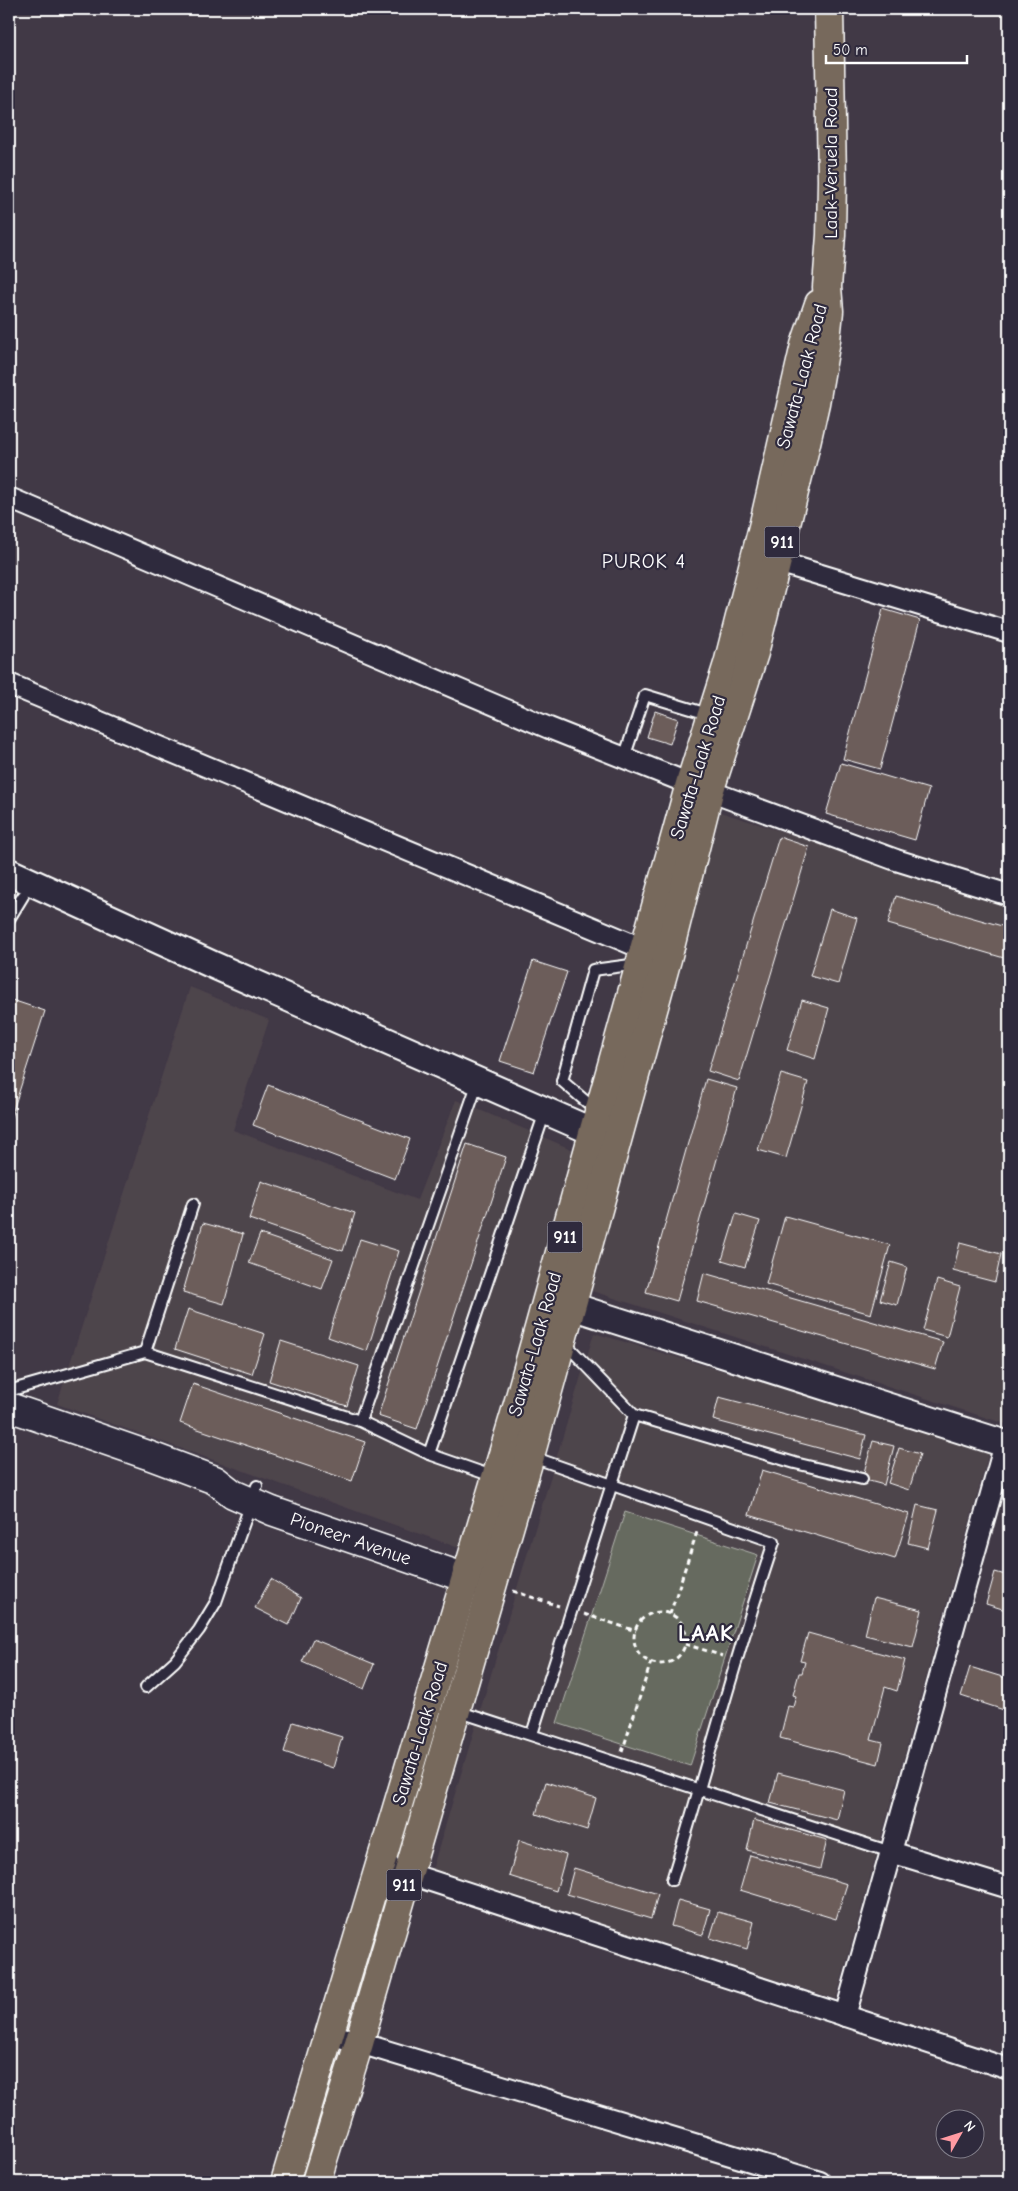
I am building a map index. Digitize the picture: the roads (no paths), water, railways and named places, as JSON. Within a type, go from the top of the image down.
[{"type":"main road","name":"Laak-Veruela Road","points":[[826,287],[831,235],[832,180],[829,9]]},
{"type":"main road","name":"Sawata-Laak Road","points":[[316,2182],[408,1874],[469,1569],[520,1395],[603,1138],[651,957],[699,788],[712,715],[728,664],[767,559],[816,403],[829,311],[826,287]]},
{"type":"main road","name":"Sawata-Laak Road","points":[[699,788],[754,653],[767,559]]},
{"type":"main road","name":"Sawata-Laak Road","points":[[285,2182],[379,1864],[494,1579],[571,1306],[603,1138]]},
{"type":"main road","name":"Pioneer Avenue","points":[[14,1399],[148,1455],[215,1480],[233,1494],[255,1494],[494,1579]]},
{"type":"street","points":[[9,498],[548,728],[699,788],[896,860],[1009,895]]},
{"type":"street","points":[[767,559],[1009,632]]},
{"type":"street","points":[[9,684],[651,957]]},
{"type":"street","points":[[9,872],[475,1090],[543,1120],[603,1138]]},
{"type":"street","points":[[16,893],[211,982],[475,1090]]},
{"type":"street","points":[[571,1306],[1007,1444],[845,2016]]},
{"type":"street","points":[[891,1852],[1009,1888]]},
{"type":"street","points":[[379,1864],[1009,2069]]},
{"type":"street","points":[[330,2034],[820,2182]]},
{"type":"lane","points":[[624,758],[645,695],[712,715]]},
{"type":"lane","points":[[9,919],[16,893]]},
{"type":"lane","points":[[603,1138],[562,1081],[593,970],[651,957]]},
{"type":"lane","points":[[360,1421],[475,1090]]},
{"type":"lane","points":[[429,1454],[543,1120]]},
{"type":"lane","points":[[145,1352],[192,1204]]},
{"type":"lane","points":[[562,1339],[634,1415],[795,1463],[862,1479]]},
{"type":"lane","points":[[14,1399],[145,1352],[360,1421],[429,1454],[495,1477]]},
{"type":"lane","points":[[532,1734],[634,1415]]},
{"type":"lane","points":[[530,1456],[774,1542],[735,1660],[700,1790],[672,1880]]},
{"type":"lane","points":[[146,1687],[175,1660],[199,1630],[216,1602],[255,1494]]},
{"type":"lane","points":[[441,1707],[532,1734],[891,1852]]},
{"type":"district","name":"PUROK 4","points":[[644,561]]},
{"type":"district","name":"LAAK","points":[[706,1633]]}]
